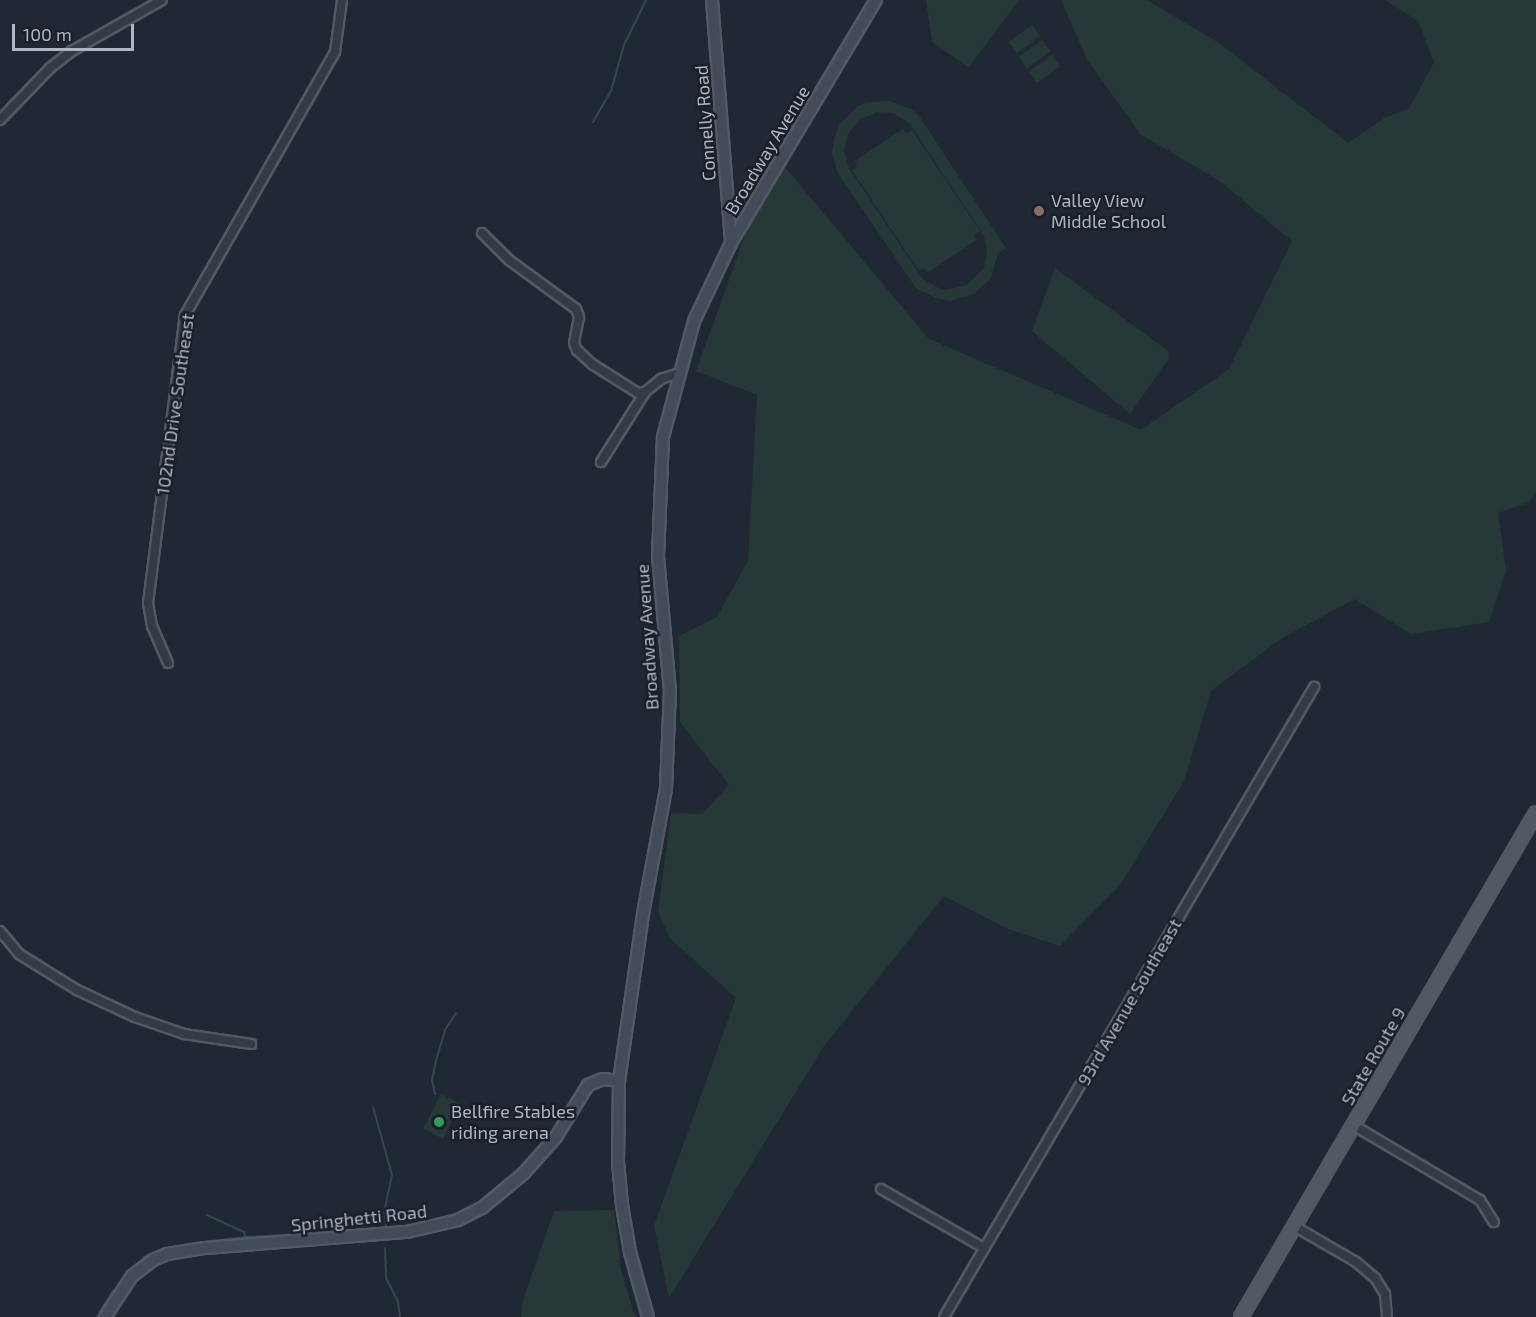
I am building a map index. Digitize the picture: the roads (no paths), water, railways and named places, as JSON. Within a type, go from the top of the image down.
[{"type":"main road","name":"State Route 9","points":[[1241,1317],[1353,1125],[1532,829],[1536,813]]},
{"type":"street","points":[[1,117],[72,51],[162,0]]},
{"type":"street","name":"102nd Drive Southeast","points":[[168,663],[152,626],[148,603],[185,315],[335,52],[342,0]]},
{"type":"street","name":"Connelly Road","points":[[712,0],[731,243]]},
{"type":"street","name":"Broadway Avenue","points":[[648,1317],[630,1252],[622,1204],[618,1162],[619,1081],[643,914],[666,789],[670,691],[658,556],[663,437],[694,321],[731,243],[876,0]]},
{"type":"street","points":[[482,233],[508,260],[576,309],[579,317],[574,343],[583,357],[632,392],[645,392]]},
{"type":"street","points":[[601,462],[645,392],[661,379],[679,373]]},
{"type":"street","name":"93rd Avenue Southeast","points":[[944,1317],[1314,687]]},
{"type":"street","points":[[0,930],[19,954],[77,990],[135,1017],[184,1034],[251,1044]]},
{"type":"street","name":"Springhetti Road","points":[[105,1317],[132,1276],[153,1260],[167,1254],[206,1248],[407,1232],[458,1220],[482,1208],[524,1173],[561,1130],[588,1085],[603,1079],[619,1081]]},
{"type":"street","points":[[1353,1125],[1480,1200],[1494,1222]]},
{"type":"street","points":[[881,1189],[984,1248]]},
{"type":"street","points":[[1294,1226],[1356,1262],[1375,1278],[1385,1294],[1387,1317]]},
{"type":"waterway","points":[[593,122],[611,91],[624,45],[646,0]]},
{"type":"waterway","points":[[435,1094],[432,1080],[437,1057],[445,1030],[456,1013]]},
{"type":"waterway","points":[[373,1107],[392,1175],[385,1209],[386,1226]]},
{"type":"waterway","points":[[207,1215],[244,1232],[245,1236]]},
{"type":"waterway","points":[[144,1257],[186,1244],[246,1237],[341,1232]]},
{"type":"waterway","points":[[385,1248],[386,1278],[398,1302],[400,1317]]},
{"type":"waterway","points":[[97,1317],[113,1290]]},
{"type":"place","name":"Valley View Middle School","points":[[1039,211]]},
{"type":"place","name":"Bellfire Stables riding arena","points":[[439,1122]]}]
